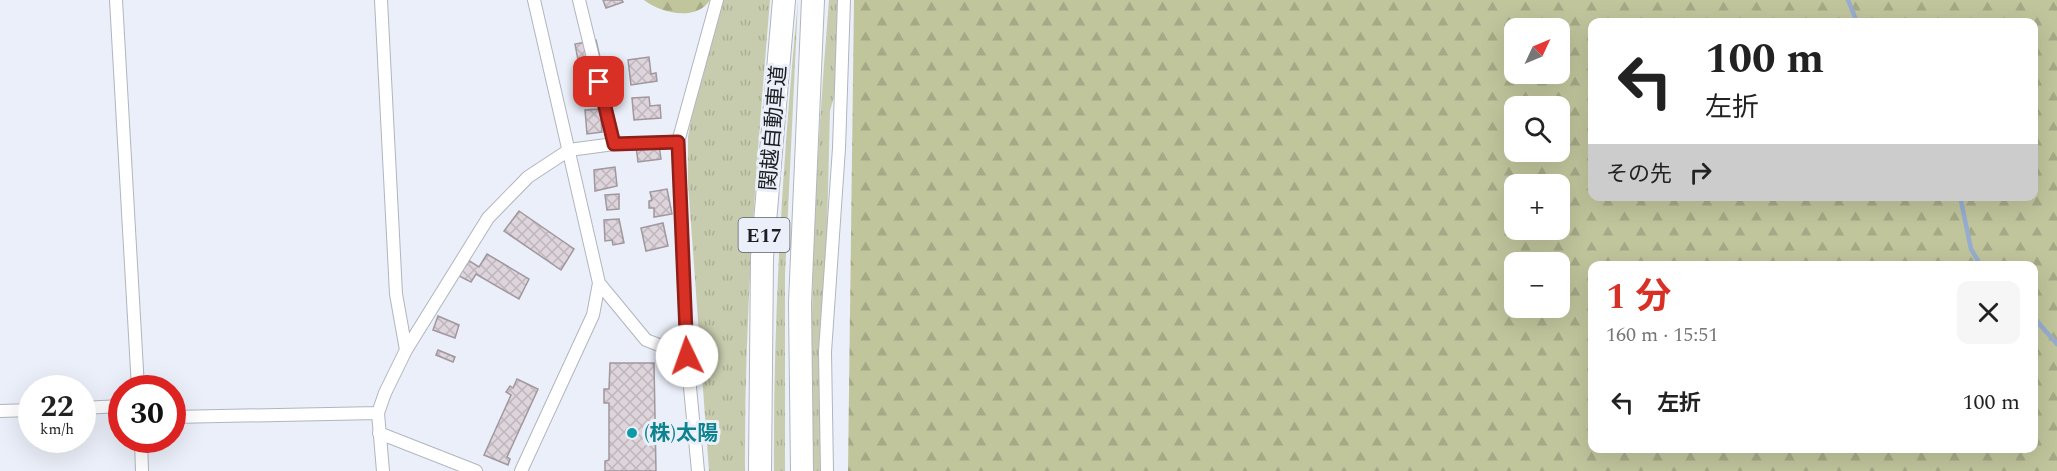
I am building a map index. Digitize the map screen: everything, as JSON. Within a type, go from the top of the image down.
[{"type":"highway","name":"関越自動車道","points":[[760,471],[762,257],[784,0]]},
{"type":"highway","name":"関越自動車道","points":[[802,471],[800,303],[813,0]]},
{"type":"street","points":[[117,0],[137,375]]},
{"type":"street","points":[[381,0],[396,294],[406,350]]},
{"type":"street","points":[[521,471],[593,315],[599,283],[534,0]]},
{"type":"street","points":[[579,0],[614,144]]},
{"type":"street","points":[[698,471],[687,356],[678,142],[717,0]]},
{"type":"street","points":[[827,471],[825,352],[839,148],[844,0]]},
{"type":"street","points":[[383,471],[378,413],[406,350],[488,218],[528,177],[569,150],[614,144],[678,142]]},
{"type":"street","points":[[599,283],[646,340],[687,356]]},
{"type":"street","points":[[0,411],[18,410]]},
{"type":"street","points":[[186,417],[378,413]]},
{"type":"street","points":[[379,433],[476,471]]},
{"type":"street","points":[[141,453],[142,471]]},
{"type":"green space","points":[[644,0],[710,0],[696,11],[678,13],[660,9]]},
{"type":"green space","points":[[723,0],[770,0],[749,294],[745,471],[709,471],[688,183],[688,137],[691,120]]},
{"type":"green space","points":[[798,0],[785,275],[785,471],[774,471],[775,353],[780,235]]},
{"type":"green space","points":[[829,0],[842,0],[838,83],[830,111],[824,352],[826,471],[813,471],[812,294],[820,118]]},
{"type":"green space","points":[[854,0],[2057,0],[2057,471],[848,471]]},
{"type":"building","points":[[603,0],[622,0],[623,2],[606,8]]},
{"type":"building","points":[[596,40],[601,62],[579,65],[575,44]]},
{"type":"building","points":[[649,57],[651,74],[656,73],[657,81],[631,85],[628,60]]},
{"type":"building","points":[[649,97],[650,106],[660,105],[661,118],[634,120],[632,98]]},
{"type":"building","points":[[600,109],[602,132],[587,134],[585,110]]},
{"type":"building","points":[[658,139],[661,159],[638,162],[636,146]]},
{"type":"building","points":[[615,167],[617,186],[595,191],[594,170]]},
{"type":"building","points":[[667,189],[672,214],[654,217],[654,208],[649,208],[649,201],[652,200],[650,192]]},
{"type":"building","points":[[619,194],[619,209],[607,210],[605,195]]},
{"type":"building","points":[[519,211],[574,249],[561,270],[504,231]]},
{"type":"building","points":[[619,219],[624,243],[613,245],[612,240],[605,241],[604,220]]},
{"type":"building","points":[[663,223],[668,246],[646,251],[641,228]]},
{"type":"building","points":[[487,254],[529,279],[519,299],[476,274],[471,282],[459,276],[468,260],[479,267]]},
{"type":"building","points":[[438,316],[459,325],[455,338],[433,330]]},
{"type":"building","points":[[438,350],[455,357],[453,362],[436,355]]},
{"type":"building","name":"(株)太陽","points":[[610,363],[654,363],[656,471],[605,471],[605,461],[609,460],[609,403],[604,403],[604,389],[609,389]]},
{"type":"building","points":[[517,379],[538,389],[507,457],[510,459],[508,465],[484,455],[511,395],[506,392],[510,386],[513,388]]},
{"type":"waterway","points":[[1848,0],[1855,18]]},
{"type":"waterway","points":[[1961,201],[1971,249],[1978,261]]},
{"type":"waterway","points":[[2038,323],[2057,344]]},
{"type":"place","name":"(株)太陽","points":[[632,433]]},
{"type":"route","points":[[599,82],[614,144],[678,142],[687,356]]}]
